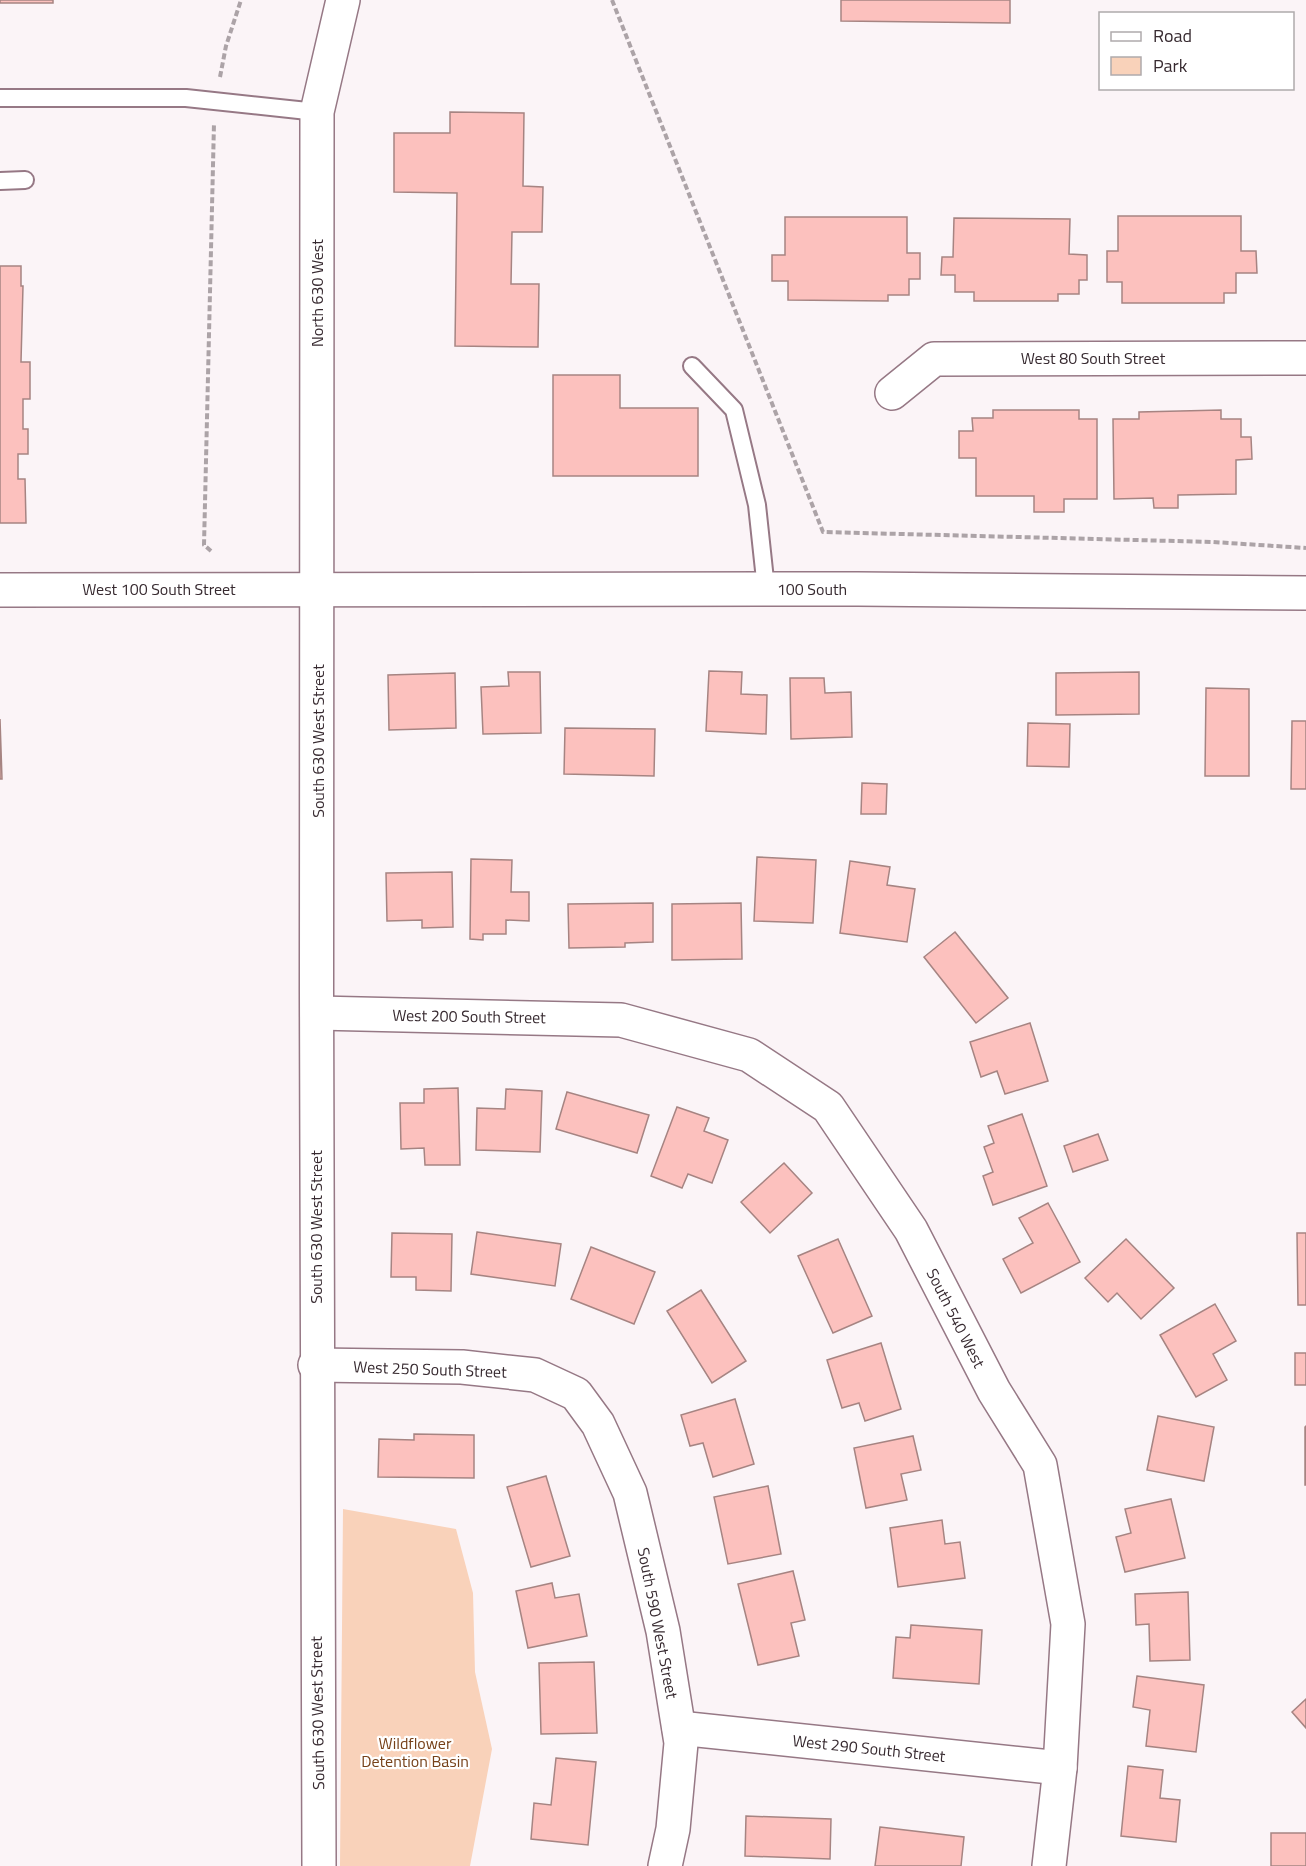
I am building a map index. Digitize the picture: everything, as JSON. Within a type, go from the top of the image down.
[{"type":"street","name":"North 630 West","points":[[318,589],[317,112],[343,0]]},
{"type":"street","name":"West 80 South Street","points":[[892,393],[934,359],[1306,358]]},
{"type":"street","name":"100 South","points":[[318,589],[766,589],[1306,593]]},
{"type":"street","name":"West 100 South Street","points":[[0,590],[318,589]]},
{"type":"street","name":"South 630 West Street","points":[[318,589],[315,1365],[319,1866]]},
{"type":"street","name":"West 200 South Street","points":[[318,1013],[621,1020]]},
{"type":"street","name":"South 540 West","points":[[621,1020],[749,1055],[828,1107],[911,1230],[994,1391],[1040,1465],[1068,1624],[1060,1768],[1049,1866]]},
{"type":"street","name":"West 250 South Street","points":[[315,1365],[462,1367],[535,1375],[576,1394]]},
{"type":"street","name":"South 590 West Street","points":[[576,1394],[598,1424],[630,1492],[663,1631],[681,1743],[675,1807],[665,1866]]},
{"type":"street","name":"West 290 South Street","points":[[679,1728],[1060,1768]]},
{"type":"lane","points":[[0,98],[186,98],[317,112]]},
{"type":"lane","points":[[0,180],[25,180]]},
{"type":"lane","points":[[692,366],[734,410],[757,505],[766,589]]},
{"type":"path","points":[[222,68],[226,46],[241,0]]},
{"type":"path","points":[[211,551],[204,546],[213,136]]},
{"type":"path","points":[[1272,546],[1306,548]]},
{"type":"green space","name":"Wildflower Detention Basin","points":[[343,1509],[456,1529],[473,1593],[475,1672],[492,1749],[470,1866],[340,1866]]},
{"type":"building","points":[[0,0],[53,0],[53,3],[0,3]]},
{"type":"building","points":[[841,0],[1010,0],[1010,23],[841,21]]},
{"type":"building","points":[[450,112],[524,113],[523,186],[543,187],[542,232],[512,232],[511,284],[539,284],[538,347],[455,346],[457,193],[394,192],[394,133],[450,133]]},
{"type":"building","points":[[1118,216],[1241,216],[1241,251],[1256,251],[1257,273],[1236,273],[1236,293],[1224,293],[1224,303],[1122,303],[1122,282],[1107,282],[1107,251],[1118,251]]},
{"type":"building","points":[[785,217],[907,217],[907,253],[920,253],[920,279],[909,279],[909,295],[888,295],[888,301],[788,300],[788,281],[772,281],[772,255],[785,255]]},
{"type":"building","points":[[954,218],[1070,219],[1069,254],[1087,255],[1087,280],[1079,280],[1079,294],[1058,294],[1058,301],[974,301],[974,292],[955,292],[955,275],[941,275],[942,257],[953,257]]},
{"type":"building","points":[[0,266],[21,266],[21,286],[23,286],[21,362],[30,362],[30,399],[23,399],[23,429],[28,429],[28,454],[18,454],[18,479],[25,479],[26,523],[0,523]]},
{"type":"building","points":[[553,375],[620,375],[620,408],[698,408],[698,476],[553,476]]},
{"type":"building","points":[[993,410],[1079,410],[1079,419],[1097,419],[1097,499],[1064,499],[1064,512],[1034,512],[1034,496],[976,496],[976,458],[959,458],[959,431],[973,431],[972,418],[993,418]]},
{"type":"building","points":[[1221,410],[1221,419],[1241,419],[1241,437],[1251,437],[1252,459],[1236,460],[1236,494],[1178,495],[1178,508],[1154,508],[1153,498],[1114,499],[1113,419],[1139,419],[1139,412]]},
{"type":"building","points":[[709,671],[742,672],[741,694],[767,695],[766,734],[706,731]]},
{"type":"building","points":[[508,672],[540,672],[541,733],[483,734],[481,687],[509,686]]},
{"type":"building","points":[[1139,672],[1139,714],[1056,715],[1056,673]]},
{"type":"building","points":[[455,673],[456,728],[389,730],[388,675]]},
{"type":"building","points":[[790,678],[824,678],[825,693],[851,692],[852,737],[791,739]]},
{"type":"building","points":[[1206,688],[1249,689],[1249,776],[1205,776]]},
{"type":"building","points":[[0,719],[2,779],[0,779]]},
{"type":"building","points":[[1292,721],[1306,721],[1306,789],[1291,789]]},
{"type":"building","points":[[1028,723],[1070,724],[1069,767],[1027,766]]},
{"type":"building","points":[[565,728],[655,729],[654,776],[564,774]]},
{"type":"building","points":[[862,783],[887,784],[886,814],[861,814]]},
{"type":"building","points":[[757,857],[816,860],[813,923],[754,921]]},
{"type":"building","points":[[471,859],[512,860],[511,892],[529,892],[529,921],[506,920],[506,934],[483,934],[483,940],[470,939]]},
{"type":"building","points":[[850,861],[890,867],[887,885],[915,889],[907,942],[840,933]]},
{"type":"building","points":[[452,872],[453,927],[422,928],[422,920],[387,921],[386,873]]},
{"type":"building","points":[[653,903],[653,942],[625,943],[625,947],[569,948],[568,904]]},
{"type":"building","points":[[741,903],[742,959],[672,960],[672,904]]},
{"type":"building","points":[[955,932],[1008,998],[976,1023],[924,957]]},
{"type":"building","points":[[1030,1023],[1048,1081],[1005,1094],[997,1071],[981,1077],[970,1042]]},
{"type":"building","points":[[458,1088],[460,1165],[425,1165],[424,1148],[401,1149],[400,1103],[424,1103],[424,1089]]},
{"type":"building","points":[[506,1089],[542,1091],[540,1152],[476,1150],[477,1108],[505,1109]]},
{"type":"building","points":[[567,1092],[649,1115],[637,1153],[556,1129]]},
{"type":"building","points":[[677,1107],[709,1118],[704,1131],[728,1140],[712,1183],[688,1174],[682,1188],[651,1176]]},
{"type":"building","points":[[1022,1114],[1047,1186],[993,1205],[983,1176],[993,1172],[984,1147],[994,1143],[988,1126]]},
{"type":"building","points":[[1098,1134],[1108,1160],[1073,1172],[1064,1146]]},
{"type":"building","points":[[784,1163],[812,1193],[770,1233],[741,1202]]},
{"type":"building","points":[[1048,1203],[1080,1262],[1021,1293],[1003,1259],[1033,1243],[1019,1218]]},
{"type":"building","points":[[477,1232],[561,1244],[555,1286],[471,1274]]},
{"type":"building","points":[[392,1233],[452,1234],[451,1291],[416,1290],[416,1277],[391,1277]]},
{"type":"building","points":[[1297,1233],[1306,1233],[1306,1305],[1298,1305]]},
{"type":"building","points":[[838,1239],[872,1316],[833,1333],[798,1256]]},
{"type":"building","points":[[1126,1239],[1174,1288],[1141,1319],[1117,1293],[1108,1302],[1085,1278]]},
{"type":"building","points":[[591,1247],[655,1272],[634,1324],[571,1299]]},
{"type":"building","points":[[701,1290],[746,1361],[712,1383],[667,1311]]},
{"type":"building","points":[[1215,1304],[1236,1341],[1213,1354],[1227,1380],[1196,1397],[1160,1335]]},
{"type":"building","points":[[881,1343],[901,1409],[865,1421],[859,1403],[842,1408],[827,1360]]},
{"type":"building","points":[[1295,1353],[1306,1353],[1306,1385],[1295,1385]]},
{"type":"building","points":[[735,1399],[754,1464],[713,1477],[703,1443],[690,1446],[681,1415]]},
{"type":"building","points":[[1158,1416],[1214,1427],[1204,1481],[1147,1470]]},
{"type":"building","points":[[1305,1427],[1306,1485],[1305,1485]]},
{"type":"building","points":[[414,1434],[474,1435],[474,1478],[378,1477],[379,1439],[414,1440]]},
{"type":"building","points":[[913,1436],[921,1470],[901,1474],[907,1500],[866,1508],[854,1448]]},
{"type":"building","points":[[546,1476],[570,1556],[531,1567],[507,1487]]},
{"type":"building","points":[[768,1486],[781,1554],[728,1564],[714,1497]]},
{"type":"building","points":[[1171,1499],[1185,1558],[1125,1572],[1116,1537],[1131,1533],[1125,1509]]},
{"type":"building","points":[[942,1520],[945,1544],[960,1542],[965,1578],[898,1587],[890,1528]]},
{"type":"building","points":[[793,1571],[805,1620],[791,1623],[799,1656],[758,1665],[738,1584]]},
{"type":"building","points":[[552,1583],[555,1598],[579,1594],[587,1636],[528,1648],[516,1591]]},
{"type":"building","points":[[1188,1592],[1190,1660],[1150,1661],[1149,1624],[1136,1625],[1135,1594]]},
{"type":"building","points":[[911,1625],[982,1630],[979,1684],[893,1678],[896,1637],[910,1638]]},
{"type":"building","points":[[594,1662],[597,1733],[541,1734],[539,1663]]},
{"type":"building","points":[[1137,1676],[1204,1685],[1196,1752],[1146,1746],[1150,1710],[1133,1707]]},
{"type":"building","points":[[1306,1699],[1306,1728],[1292,1712]]},
{"type":"building","points":[[556,1758],[596,1762],[588,1845],[531,1839],[534,1803],[551,1805]]},
{"type":"building","points":[[1128,1766],[1163,1770],[1160,1798],[1180,1800],[1176,1842],[1121,1836]]},
{"type":"building","points":[[746,1816],[831,1819],[830,1859],[745,1856]]},
{"type":"building","points":[[880,1827],[964,1837],[961,1866],[875,1866]]},
{"type":"building","points":[[1271,1833],[1306,1833],[1306,1866],[1271,1866]]}]
